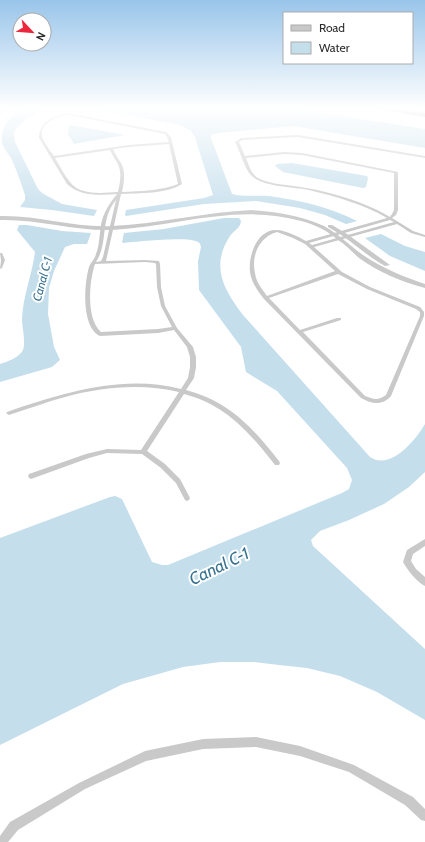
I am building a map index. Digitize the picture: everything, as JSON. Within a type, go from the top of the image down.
[{"type":"street","points":[[46,146],[69,184],[74,188],[88,193],[154,191],[178,186],[180,184],[171,146]]},
{"type":"street","points":[[53,158],[111,148],[131,146]]},
{"type":"street","points":[[239,146],[251,174],[257,179],[269,183],[308,189],[337,196],[364,206],[412,232],[425,236]]},
{"type":"street","points":[[360,146],[425,157]]},
{"type":"street","points":[[103,263],[120,193],[122,170],[120,163],[111,148]]},
{"type":"street","points":[[244,157],[284,153],[302,154],[396,172],[396,210],[394,215],[389,219],[339,235],[310,247]]},
{"type":"street","points":[[120,193],[106,213],[99,254],[92,263],[88,295],[92,327],[100,334],[176,328]]},
{"type":"street","points":[[0,218],[29,218],[74,226],[112,226],[154,224],[227,211],[253,211],[300,219],[322,227],[339,235],[361,256],[374,265],[402,278],[425,286]]},
{"type":"street","points":[[0,214],[36,215],[103,226]]},
{"type":"street","points":[[305,243],[339,235],[348,236],[396,223]]},
{"type":"street","points":[[366,226],[372,229]]},
{"type":"street","points":[[277,231],[285,233],[305,243],[338,272],[369,288],[418,308],[422,312],[422,316],[388,396],[384,400],[377,402],[363,397],[266,298],[257,284],[252,273],[252,262],[258,243],[264,235],[277,231]]},
{"type":"street","points":[[348,236],[360,247],[385,264],[425,281]]},
{"type":"street","points":[[0,254],[3,260],[0,268]]},
{"type":"street","points":[[92,263],[157,262],[159,287],[163,306],[176,328],[190,347],[193,356],[191,378],[143,452]]},
{"type":"street","points":[[266,298],[338,272]]},
{"type":"street","points":[[299,332],[339,319]]},
{"type":"street","points":[[9,413],[72,393],[110,386],[145,386],[183,391],[207,399],[229,412],[245,425],[277,463]]},
{"type":"street","points":[[31,476],[107,451],[143,452],[163,466],[178,481],[187,498]]},
{"type":"street","points":[[425,542],[410,552],[407,562],[413,572],[425,582]]},
{"type":"street","points":[[2,842],[14,826],[82,786],[145,756],[203,744],[256,742],[300,751],[351,768],[409,801],[425,816]]},
{"type":"water","points":[[17,146],[38,189],[42,193],[62,204],[97,210],[94,216],[20,207],[25,200],[25,195],[12,160],[4,147]]},
{"type":"water","points":[[198,146],[214,146],[232,194],[269,196],[303,202],[325,208],[357,221],[346,224],[325,215],[300,208],[256,201],[204,204],[125,215],[126,210],[204,198],[213,195]]},
{"type":"water","points":[[292,163],[367,176],[366,187],[363,188],[283,172],[275,166],[277,164]]},
{"type":"water","name":"Canal C-1","points":[[224,218],[239,218],[241,221],[238,228],[230,236],[224,247],[220,268],[225,287],[236,306],[370,457],[378,460],[386,460],[394,457],[409,445],[425,424],[425,472],[409,487],[384,504],[320,531],[311,540],[313,546],[425,649],[425,720],[377,692],[340,676],[307,668],[254,662],[220,662],[183,667],[123,684],[0,745],[0,538],[115,496],[122,499],[152,562],[168,565],[349,489],[352,480],[347,468],[277,391],[246,372],[241,347],[199,290],[198,261],[201,247],[199,243],[184,239],[122,242],[124,233],[164,229]]},
{"type":"water","name":"Canal C-1","points":[[19,225],[62,231],[91,233],[87,244],[74,244],[65,247],[54,271],[49,288],[48,314],[54,347],[60,360],[52,367],[0,382],[0,364],[10,361],[16,357],[21,353],[24,346],[22,319],[23,310],[35,252],[17,230]]},
{"type":"water","points":[[381,234],[405,246],[425,252],[425,271],[390,256],[365,238]]}]
